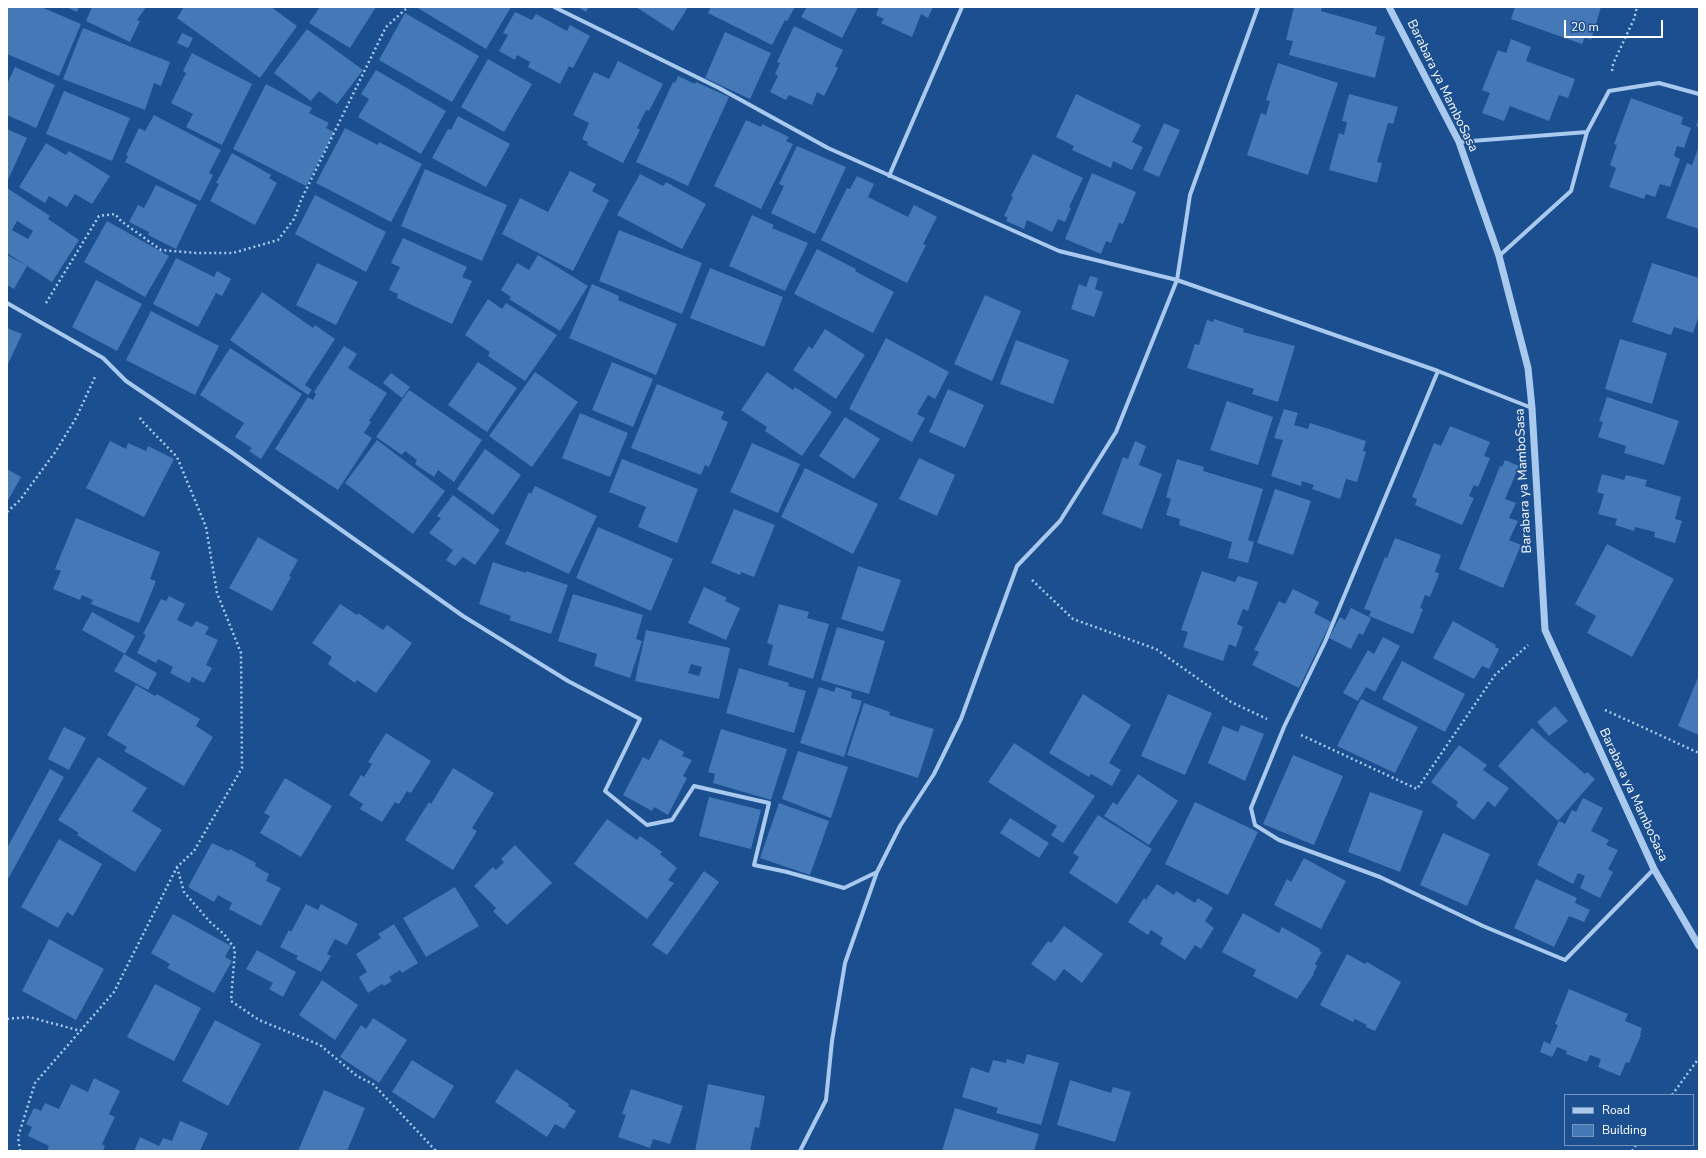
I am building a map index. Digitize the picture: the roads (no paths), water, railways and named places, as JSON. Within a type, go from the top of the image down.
[{"type":"street","points":[[554,7],[719,88],[828,148],[1059,251],[1177,280],[1438,371],[1532,408]]},
{"type":"street","points":[[889,176],[962,7]]},
{"type":"street","points":[[800,1151],[826,1100],[832,1041],[845,963],[878,872],[900,826],[934,774],[961,719],[1017,566],[1060,522],[1116,432],[1177,280],[1190,196],[1258,7]]},
{"type":"street","name":"Barabara ya MamboSasa","points":[[1389,7],[1459,142],[1499,256],[1528,368],[1532,408],[1545,630],[1654,869],[1699,946]]},
{"type":"street","points":[[1499,256],[1570,191],[1587,132],[1609,91],[1659,83],[1699,94]]},
{"type":"street","points":[[1459,142],[1587,132]]},
{"type":"street","points":[[7,303],[103,358],[126,381],[232,452],[463,616],[568,681],[640,719],[605,791],[647,825],[672,820],[694,786],[769,803],[754,864],[844,888],[878,872]]},
{"type":"street","points":[[1438,371],[1325,642],[1284,727],[1251,808],[1255,825],[1279,840],[1380,876],[1483,926],[1565,960],[1654,869]]}]
